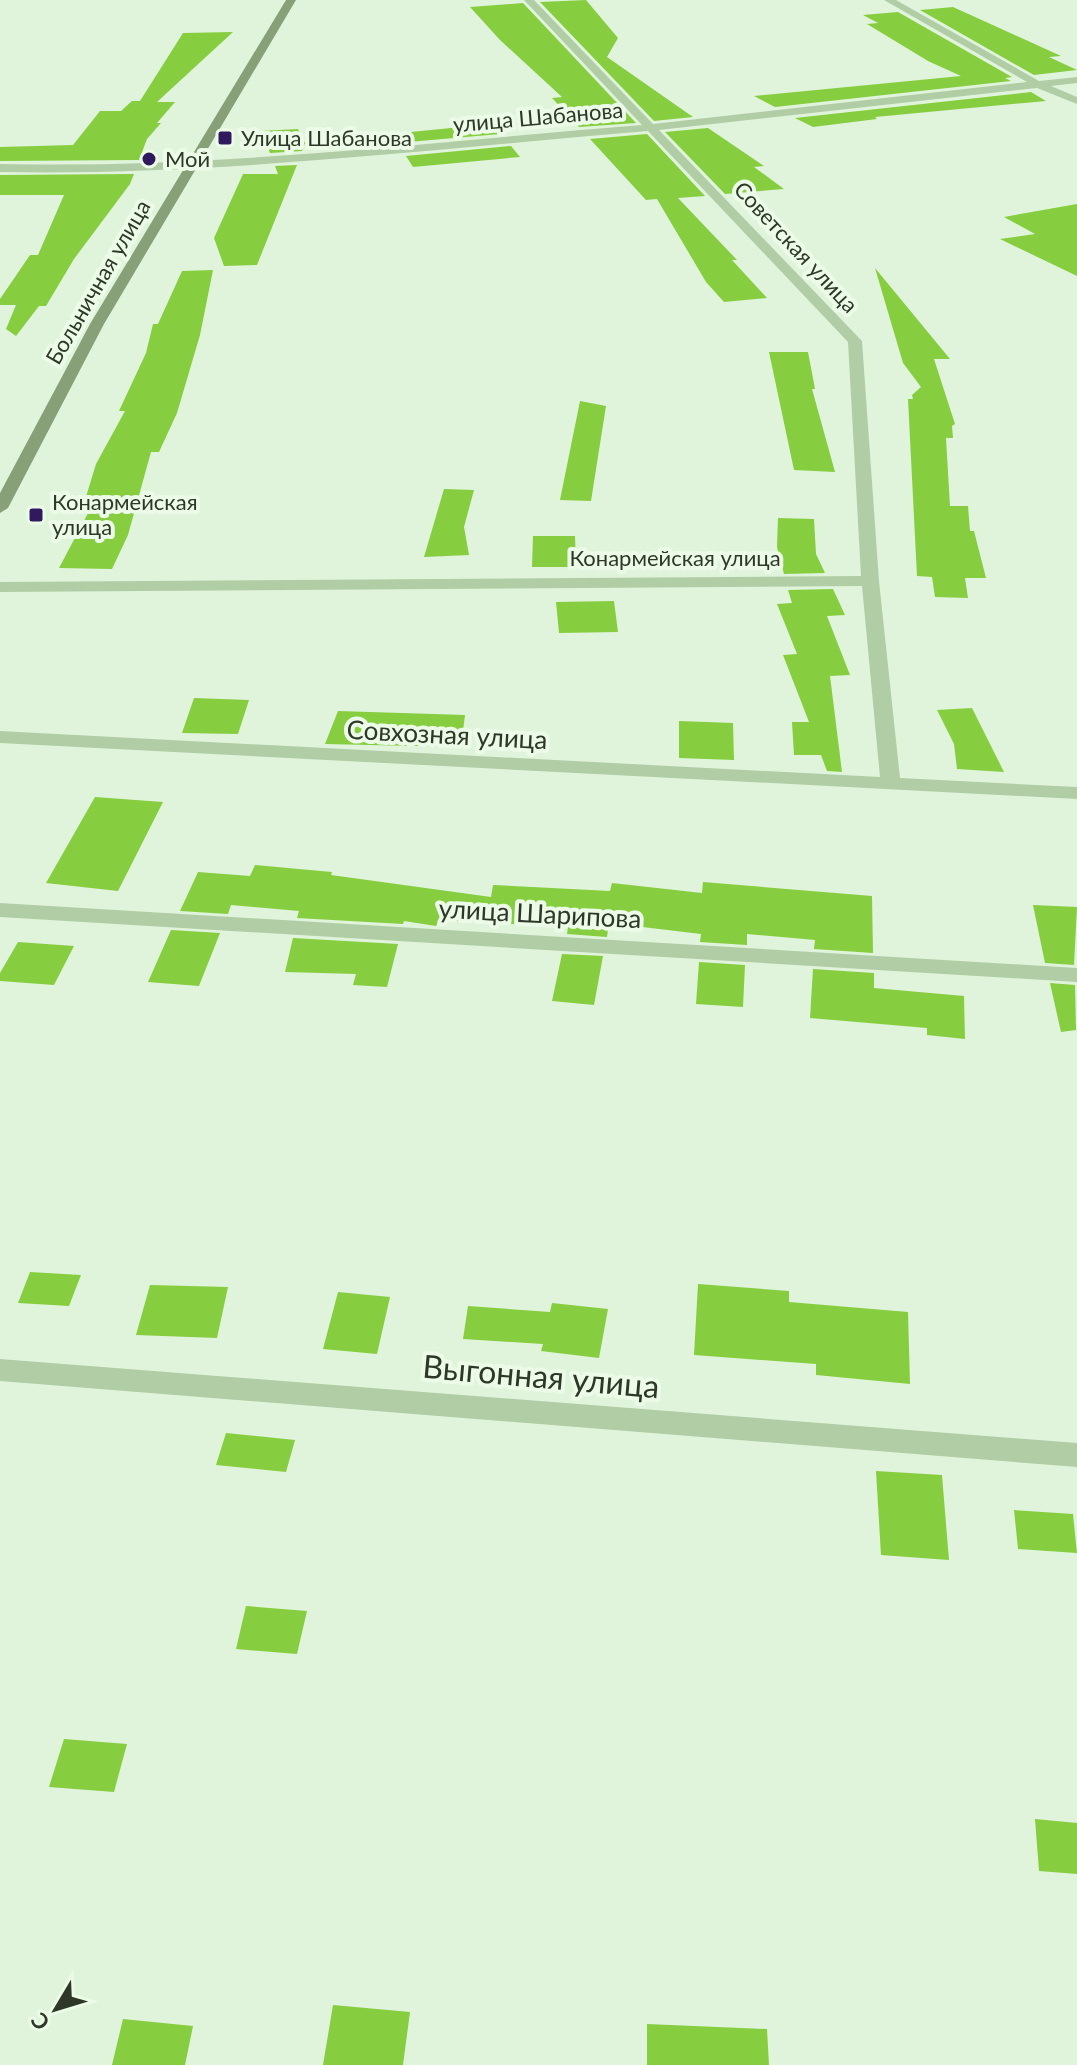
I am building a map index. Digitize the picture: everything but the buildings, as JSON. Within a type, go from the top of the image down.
[{"type":"street","name":"Больничная улица","points":[[0,508],[97,324],[291,0]]},
{"type":"street","name":"Советская улица","points":[[529,0],[654,127],[855,341],[870,581],[891,785]]},
{"type":"street","points":[[889,0],[1037,84],[1077,101]]},
{"type":"street","name":"улица Шабанова","points":[[0,168],[105,170],[191,165],[654,127],[1077,80]]},
{"type":"street","name":"Конармейская улица","points":[[0,587],[870,581]]},
{"type":"street","name":"Совхозная улица","points":[[0,737],[891,785]]},
{"type":"street","points":[[891,785],[1077,793]]},
{"type":"street","name":"улица Шарипова","points":[[0,910],[1077,975]]},
{"type":"street","name":"Выгонная улица","points":[[0,1370],[1077,1455]]},
{"type":"place","name":"Улица Шабанова","points":[[225,138]]},
{"type":"place","name":"Мой","points":[[149,159]]},
{"type":"place","name":"Конармейская улица","points":[[36,515]]}]
